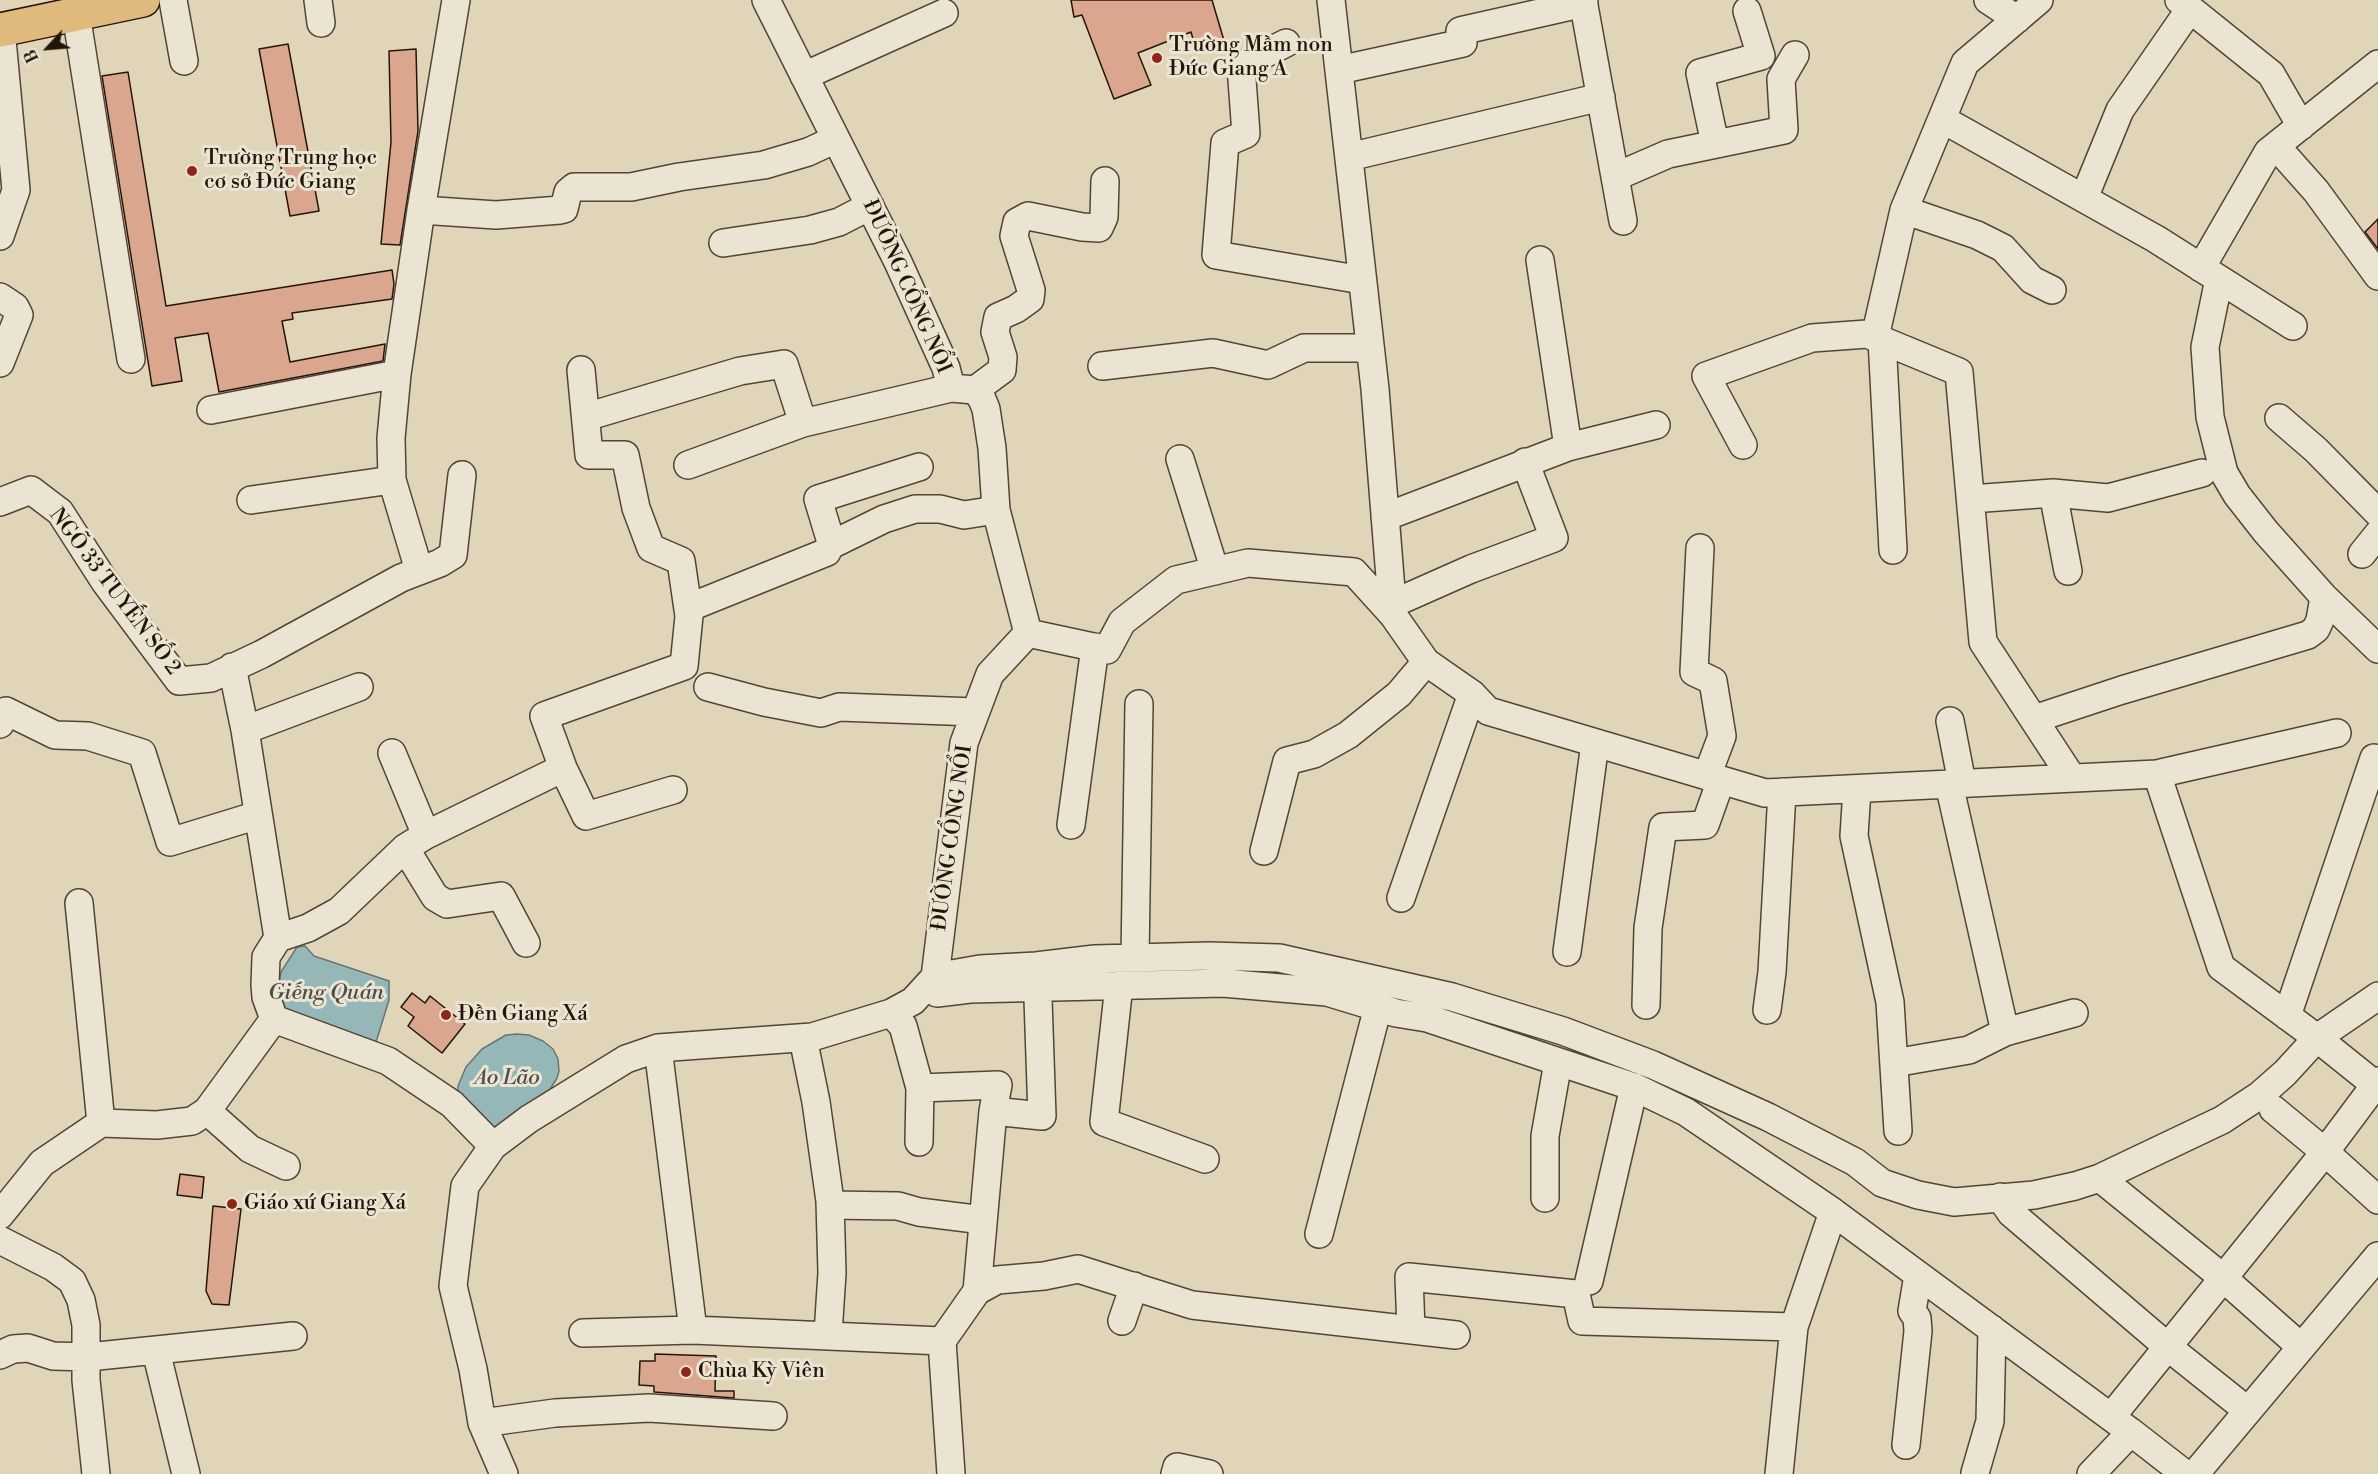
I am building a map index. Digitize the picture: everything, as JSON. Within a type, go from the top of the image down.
[{"type":"main road","points":[[0,29],[143,0]]},
{"type":"street","points":[[173,0],[184,61]]},
{"type":"street","points":[[419,570],[392,480],[391,438],[397,374],[421,210],[456,0]]},
{"type":"street","name":"ĐƯỜNG CỔNG NỔI","points":[[766,0],[870,206],[946,368],[963,389],[982,399],[986,409],[992,448],[996,510],[1028,633],[990,674],[964,743],[935,977]]},
{"type":"street","points":[[1331,0],[1370,348],[1393,609]]},
{"type":"street","points":[[1988,0],[2017,19]]},
{"type":"street","points":[[1893,550],[1878,338],[1904,210],[1965,63],[2039,0]]},
{"type":"street","points":[[1339,70],[1463,43],[1460,31],[1584,2],[1623,221]]},
{"type":"street","points":[[2084,198],[2120,110],[2184,4],[2271,74],[2301,126]]},
{"type":"street","points":[[1716,144],[1700,72],[1761,56],[1747,10]]},
{"type":"street","points":[[804,76],[944,13]]},
{"type":"street","points":[[76,14],[131,360]]},
{"type":"street","points":[[0,29],[16,190],[0,236]]},
{"type":"street","points":[[1286,44],[1241,66],[1246,134],[1225,143],[1216,255],[1362,280]]},
{"type":"street","points":[[1615,177],[1668,154],[1784,130],[1781,79],[1795,55]]},
{"type":"street","points":[[2378,64],[2268,152],[2210,274],[2205,347],[2210,417],[2224,473],[2237,495],[2266,532],[2324,597],[2378,649]]},
{"type":"street","points":[[1348,157],[1601,97]]},
{"type":"street","points":[[1942,119],[2156,239],[2293,326]]},
{"type":"street","points":[[421,210],[496,215],[560,210],[564,208],[568,192],[574,186],[631,187],[679,177],[764,165],[808,152],[836,139]]},
{"type":"street","points":[[2276,146],[2316,191],[2378,276]]},
{"type":"street","points":[[688,465],[803,423],[963,389],[1002,370],[1003,357],[995,332],[998,317],[1016,309],[1030,299],[1031,290],[1014,236],[1017,222],[1028,216],[1082,228],[1099,228],[1104,217],[1105,181]]},
{"type":"street","points":[[723,243],[810,230],[839,222],[870,206]]},
{"type":"street","points":[[1904,210],[1977,235],[2003,248],[2032,280],[2052,290]]},
{"type":"street","points":[[1540,260],[1568,447]]},
{"type":"street","points":[[0,297],[15,307],[19,315],[0,363]]},
{"type":"street","points":[[1743,445],[1706,376],[1812,338],[1867,334],[1959,372],[1983,642],[2072,778]]},
{"type":"street","points":[[1102,366],[1214,353],[1268,365],[1304,348],[1370,348]]},
{"type":"street","points":[[586,417],[740,370],[784,364],[803,423]]},
{"type":"street","points":[[581,370],[590,455],[625,454],[636,508],[651,548],[681,561],[689,616],[684,666],[544,716],[563,768],[586,816],[673,790]]},
{"type":"street","points":[[211,410],[397,374]]},
{"type":"street","points":[[2279,418],[2316,450],[2378,513]]},
{"type":"street","points":[[1385,517],[1568,447],[1656,425]]},
{"type":"street","points":[[1180,459],[1215,571]]},
{"type":"street","points":[[1393,609],[1471,568],[1554,538],[1525,462]]},
{"type":"street","points":[[688,608],[827,552],[831,542],[818,499],[919,467]]},
{"type":"street","points":[[1971,499],[2052,493],[2108,498],[2202,473]]},
{"type":"street","points":[[462,476],[453,555],[337,611],[262,654],[232,667],[278,938],[267,957],[265,985],[266,997],[274,1019],[388,1061],[452,1104],[493,1146]]},
{"type":"street","points":[[251,500],[392,480]]},
{"type":"street","name":"NGÕ 33 TUYẾN SỐ 2","points":[[0,502],[31,490],[60,512],[105,582],[179,681],[211,678],[232,667]]},
{"type":"street","points":[[2052,493],[2068,571]]},
{"type":"street","points":[[829,546],[884,519],[915,509],[940,509],[964,515],[996,510]]},
{"type":"street","points":[[1646,1005],[1648,928],[1663,827],[1705,825],[1722,736],[1713,681],[1694,672],[1700,548]]},
{"type":"street","points":[[1028,633],[1107,650],[1122,622],[1176,580],[1248,563],[1354,572],[1393,609],[1426,662],[1472,694],[1488,711],[1765,793],[2157,774],[2337,733]]},
{"type":"street","points":[[2034,719],[2308,634],[2316,629],[2320,620],[2324,597]]},
{"type":"street","points":[[1071,825],[1095,647]]},
{"type":"street","points":[[1264,851],[1287,761],[1314,754],[1348,735],[1399,694],[1426,662]]},
{"type":"street","points":[[244,730],[359,687]]},
{"type":"street","points":[[708,687],[765,702],[821,713],[839,707],[975,712]]},
{"type":"street","points":[[1401,898],[1472,694]]},
{"type":"street","points":[[1135,958],[1139,704]]},
{"type":"street","points":[[0,724],[6,711],[55,735],[88,736],[142,753],[170,842],[258,814]]},
{"type":"street","points":[[1950,721],[1955,784],[2005,1032]]},
{"type":"street","points":[[1567,952],[1596,743]]},
{"type":"street","points":[[392,753],[416,842],[435,897],[447,904],[501,896],[526,943]]},
{"type":"street","points":[[2287,1016],[2374,758]]},
{"type":"street","points":[[278,938],[308,928],[339,911],[416,842],[563,768]]},
{"type":"street","points":[[2091,1474],[2168,1347],[2377,1084],[2221,968],[2157,774]]},
{"type":"street","points":[[1857,789],[1854,836],[1890,1002],[1898,1131]]},
{"type":"street","points":[[1767,1010],[1772,972],[1782,792]]},
{"type":"street","points":[[79,903],[101,1123]]},
{"type":"street","points":[[504,1474],[482,1423],[473,1369],[453,1286],[465,1186],[493,1146],[529,1119],[626,1059],[658,1048],[812,1037],[944,991],[1037,977],[1135,958],[1279,958],[1452,997],[1563,1031],[1653,1065],[1768,1117],[1855,1162],[1882,1183],[1918,1195],[1954,1202],[2034,1195],[2100,1178],[2231,1114],[2260,1095],[2285,1073],[2317,1038],[2378,996]]},
{"type":"street","points":[[902,1007],[935,977],[980,969],[1119,985],[1223,983],[1327,992],[1427,1018],[1634,1087],[1686,1112],[1833,1212],[2121,1424],[2185,1474]]},
{"type":"street","points":[[993,1111],[1042,1116],[1037,977]]},
{"type":"street","points":[[1119,985],[1097,1126],[1204,1159]]},
{"type":"street","points":[[902,1007],[903,1026],[920,1088],[919,1142]]},
{"type":"street","points":[[1319,1234],[1378,1007]]},
{"type":"street","points":[[1894,1063],[1969,1050],[2005,1032],[2074,1013]]},
{"type":"street","points":[[0,1215],[42,1163],[101,1123],[157,1125],[192,1121],[207,1110],[274,1019]]},
{"type":"street","points":[[803,1038],[816,1102],[830,1205],[832,1273],[828,1335]]},
{"type":"street","points":[[658,1048],[693,1330]]},
{"type":"street","points":[[1545,1198],[1545,1136],[1558,1062]]},
{"type":"street","points":[[920,1088],[999,1085],[993,1111],[977,1291]]},
{"type":"street","points":[[1589,1281],[1634,1087]]},
{"type":"street","points":[[2273,1109],[2378,1200]]},
{"type":"street","points":[[207,1110],[250,1149],[286,1166]]},
{"type":"street","points":[[2100,1178],[2222,1277],[2300,1346]]},
{"type":"street","points":[[2000,1197],[2011,1213],[2168,1347],[2248,1411]]},
{"type":"street","points":[[830,1205],[898,1206],[919,1212],[983,1220]]},
{"type":"street","points":[[1779,1474],[1794,1327],[1833,1212]]},
{"type":"street","points":[[0,1240],[53,1267],[72,1281],[81,1300],[86,1325],[88,1357],[86,1380],[96,1474]]},
{"type":"street","points":[[2195,1474],[2300,1346],[2378,1256]]},
{"type":"street","points":[[951,1474],[942,1341],[977,1291],[998,1280],[1044,1276],[1078,1269],[1192,1305],[1456,1335]]},
{"type":"street","points":[[1906,1445],[1918,1331],[1917,1318],[1912,1311],[1918,1275]]},
{"type":"street","points":[[1411,1329],[1409,1277],[1576,1294],[1582,1321],[1794,1327]]},
{"type":"street","points":[[1122,1321],[1134,1286]]},
{"type":"street","points":[[1975,1473],[1990,1420],[1992,1329]]},
{"type":"street","points":[[583,1333],[693,1330],[942,1341]]},
{"type":"street","points":[[0,1355],[13,1348],[28,1348],[53,1356],[88,1357],[293,1336]]},
{"type":"street","points":[[156,1351],[186,1474]]},
{"type":"street","points":[[482,1423],[555,1413],[649,1408],[773,1416]]},
{"type":"street","points":[[1175,1474],[1177,1467],[1209,1474]]},
{"type":"water","name":"Giếng Quán","points":[[305,946],[314,956],[389,981],[389,1000],[376,1042],[288,1015],[278,1006],[277,991],[281,972],[297,947]]},
{"type":"water","name":"Ao Lão","points":[[506,1035],[529,1035],[543,1041],[553,1049],[558,1059],[559,1071],[544,1099],[503,1128],[493,1127],[458,1095],[458,1086],[466,1067],[482,1049]]},
{"type":"building","points":[[1071,0],[1212,0],[1225,44],[1197,53],[1191,32],[1138,53],[1151,85],[1114,99],[1082,15],[1074,17]]},
{"type":"building","points":[[288,44],[319,211],[290,216],[259,49]]},
{"type":"building","points":[[416,49],[418,131],[400,245],[381,244],[391,142],[389,51]]},
{"type":"building","points":[[128,72],[166,306],[392,270],[394,284],[392,299],[292,313],[293,319],[282,321],[290,362],[385,344],[383,361],[219,392],[208,333],[175,338],[182,381],[152,386],[102,76]]},
{"type":"building","points":[[2378,219],[2378,249],[2365,232]]},
{"type":"building","points":[[412,993],[425,1003],[430,996],[465,1024],[442,1053],[408,1026],[414,1017],[401,1007]]},
{"type":"building","points":[[180,1174],[204,1177],[202,1198],[177,1195]]},
{"type":"building","points":[[213,1206],[241,1209],[229,1305],[212,1304],[206,1291]]},
{"type":"building","points":[[655,1354],[716,1356],[715,1391],[734,1391],[734,1398],[654,1392],[654,1386],[639,1385],[640,1361],[655,1361]]},
{"type":"place","name":"Trường Mầm non Đức Giang A","points":[[1157,58]]},
{"type":"place","name":"Trường Trung học cơ sở Đức Giang","points":[[192,171]]},
{"type":"place","name":"Đền Giang Xá","points":[[446,1015]]},
{"type":"place","name":"Giáo xứ Giang Xá","points":[[232,1204]]},
{"type":"place","name":"Chùa Kỳ Viên","points":[[686,1372]]}]
